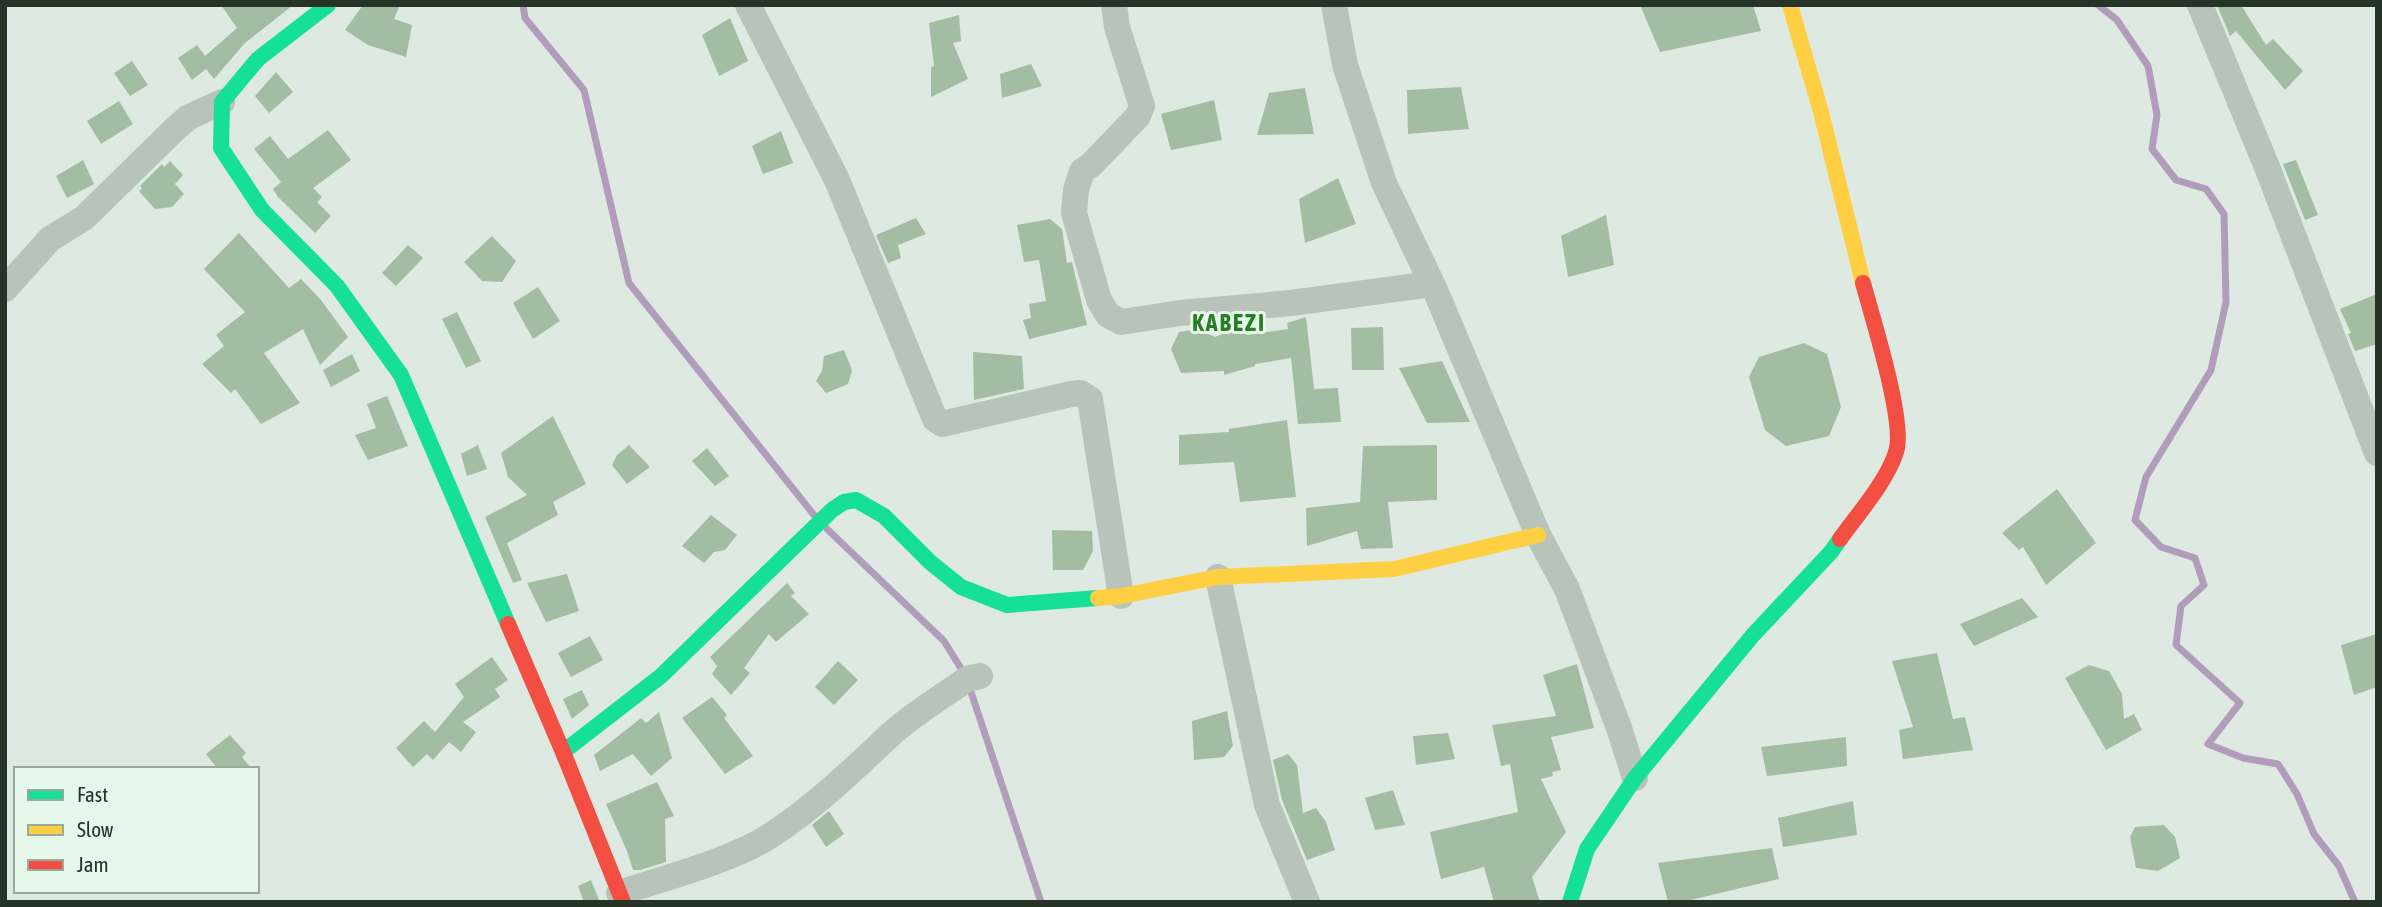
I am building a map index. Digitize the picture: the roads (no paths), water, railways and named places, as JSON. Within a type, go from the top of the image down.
[{"type":"street","points":[[5,289],[50,239],[84,218],[176,128],[189,117],[222,102],[258,59],[328,5]]},
{"type":"street","points":[[748,5],[837,180],[935,419],[942,424],[1071,394],[1080,393],[1090,399],[1121,596]]},
{"type":"street","points":[[1114,5],[1117,27],[1142,106],[1138,116],[1082,171],[1076,190],[1074,213],[1099,300],[1108,315],[1121,322],[1432,284]]},
{"type":"street","points":[[1334,5],[1345,65],[1384,183],[1432,284],[1538,535],[1567,589],[1635,778]]},
{"type":"street","points":[[1570,902],[1587,849],[1635,778],[1753,635],[1831,552],[1884,476],[1898,451],[1898,421],[1821,113],[1790,5]]},
{"type":"street","points":[[2200,5],[2272,180],[2377,453]]},
{"type":"street","points":[[222,102],[221,148],[262,210],[337,286],[401,375],[563,752],[621,897],[720,859],[768,837],[829,790],[879,748],[889,736],[967,679],[980,676]]},
{"type":"street","points":[[563,752],[661,676],[832,510],[850,500],[856,500],[884,516],[930,562],[961,587],[1007,605],[1121,596],[1218,577],[1394,569],[1538,535]]},
{"type":"street","points":[[1218,577],[1268,805],[1307,902]]},
{"type":"waterway","points":[[523,5],[525,18],[584,90],[629,283],[814,515]]},
{"type":"waterway","points":[[2098,5],[2117,20],[2148,66],[2157,115],[2152,149],[2176,180],[2206,189],[2224,214],[2226,302],[2211,370],[2146,477],[2135,520],[2161,547],[2195,558],[2204,585],[2181,606],[2176,645],[2240,703],[2208,744],[2243,758],[2278,764],[2297,794],[2314,834],[2339,866],[2355,902]]},
{"type":"waterway","points":[[827,529],[944,641],[965,675]]},
{"type":"waterway","points":[[969,686],[1041,902]]},
{"type":"district","name":"KABEZI","points":[[1229,322]]}]
